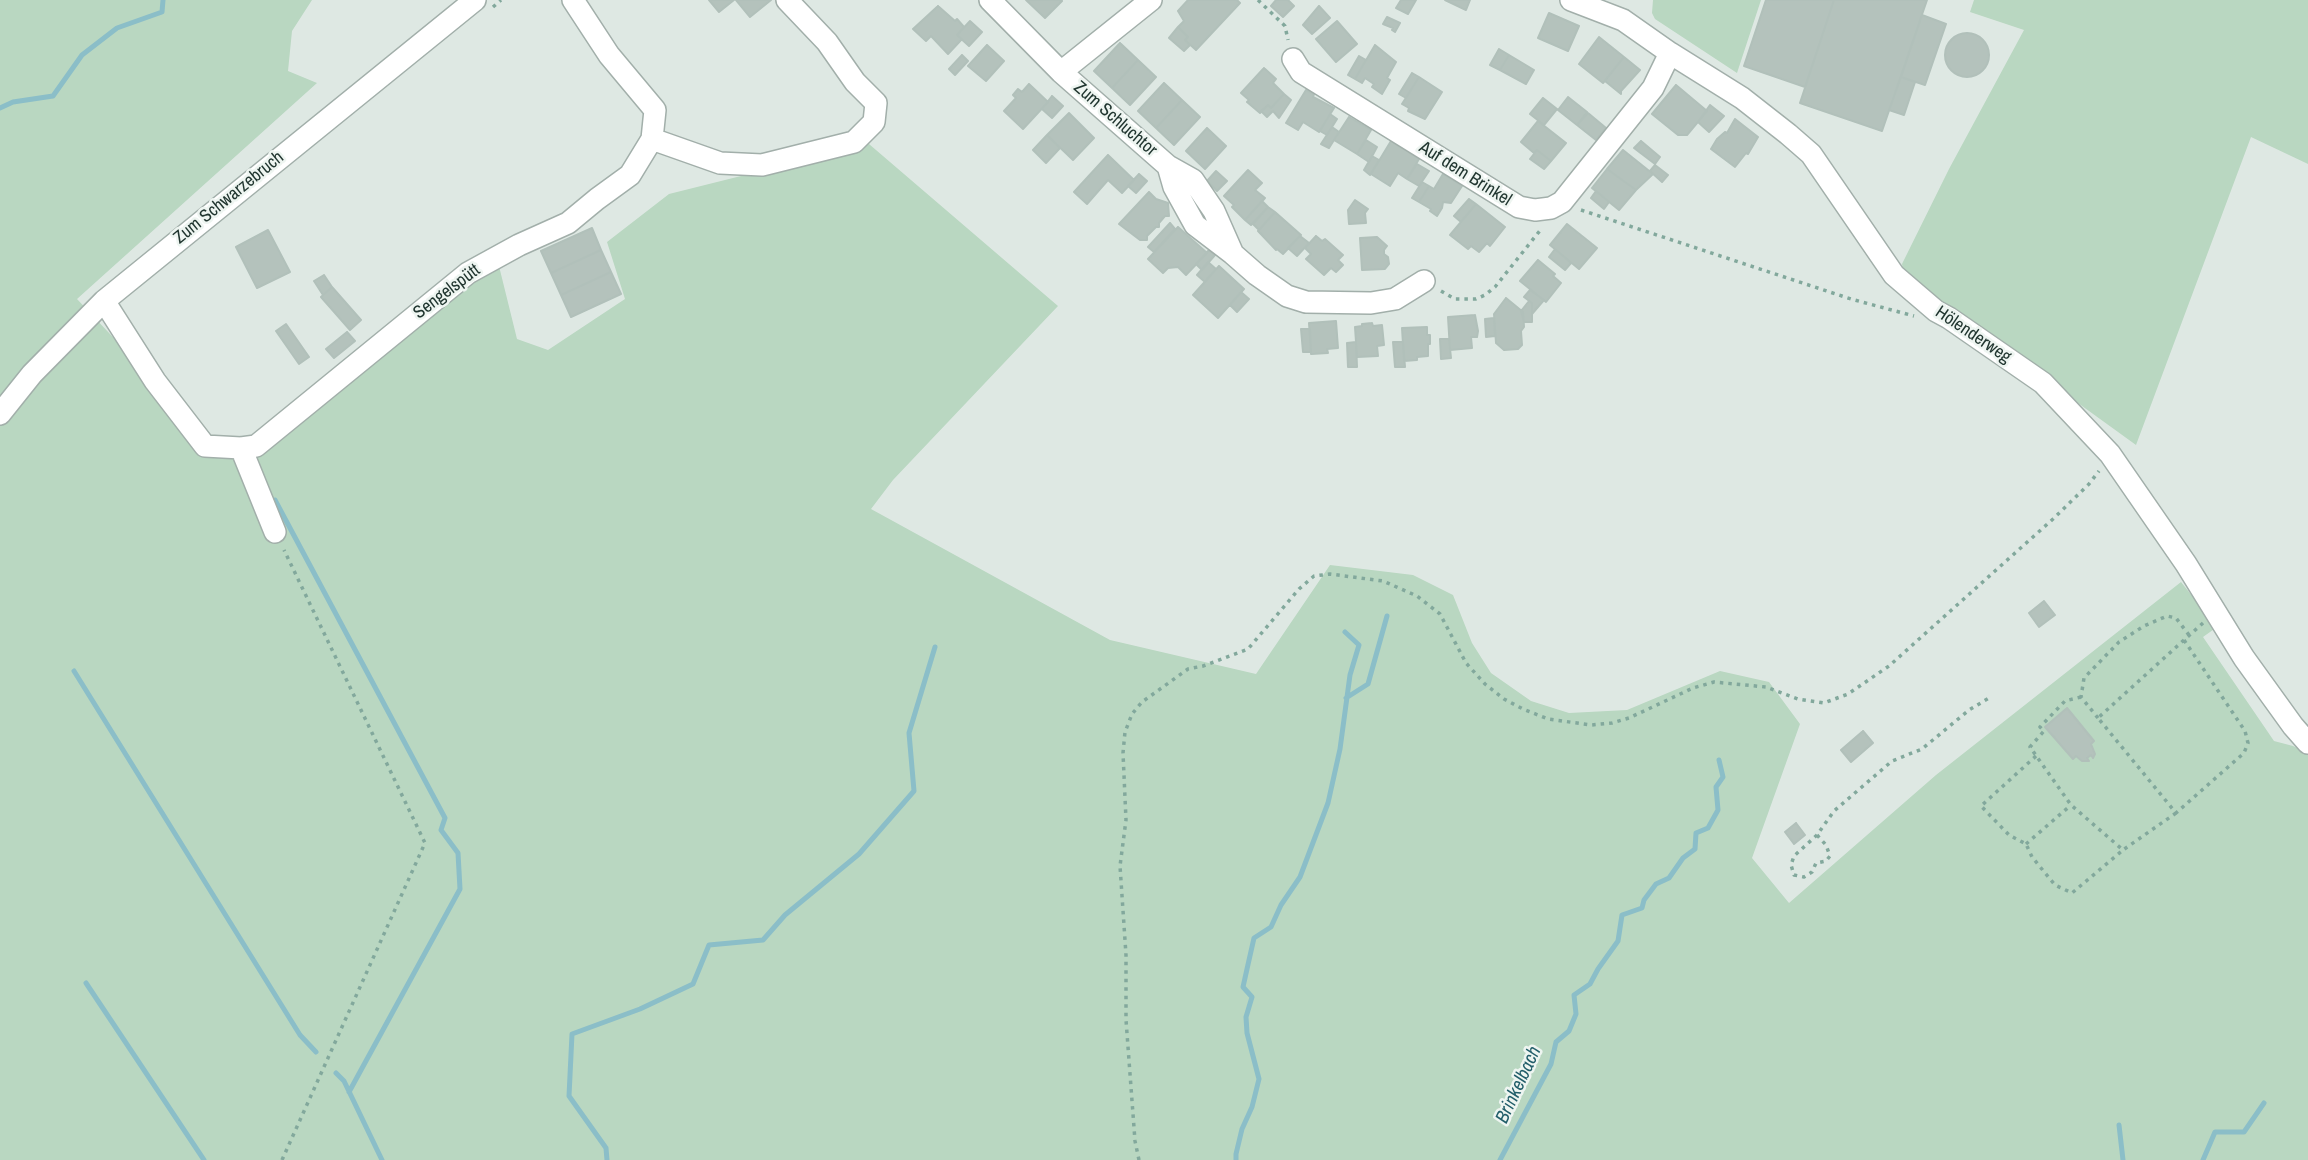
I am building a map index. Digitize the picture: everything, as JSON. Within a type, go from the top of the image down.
[{"type":"street","name":"Zum Schwarzebruch","points":[[0,414],[32,374],[104,301],[475,0]]},
{"type":"street","points":[[573,0],[608,55],[655,110],[652,139],[720,163],[762,165],[854,142],[874,122],[876,103],[855,82],[827,42],[787,0]]},
{"type":"street","name":"Zum Schluchtor","points":[[990,0],[1062,72],[1168,166],[1193,180],[1214,211],[1233,254],[1287,296],[1306,302],[1327,304],[1371,303],[1395,299],[1424,281]]},
{"type":"street","name":"Zum Schluchtor","points":[[1062,72],[1151,0]]},
{"type":"street","name":"Hölenderweg","points":[[1571,0],[1625,10],[1670,53],[1742,98],[1811,154],[1894,275],[1936,312],[1949,318],[2043,383],[2110,454],[2293,726],[2308,743]]},
{"type":"street","points":[[1562,202],[1653,88],[1670,53]]},
{"type":"street","name":"Auf dem Brinkel","points":[[1293,59],[1301,72],[1519,207],[1535,210],[1551,208],[1562,202]]},
{"type":"street","name":"Sengelspütt","points":[[104,301],[155,381],[205,446],[256,446],[468,272],[568,223],[630,175],[652,139]]},
{"type":"street","points":[[241,448],[275,532]]},
{"type":"path","points":[[1258,0],[1285,26],[1293,59]]},
{"type":"path","points":[[1424,281],[1455,299],[1476,299],[1485,295],[1495,287],[1562,202],[1906,316],[1923,317],[1936,312]]},
{"type":"path","points":[[1139,1160],[1126,1020],[1126,955],[1120,866],[1126,820],[1123,753],[1125,732],[1132,715],[1142,702],[1188,668],[1214,662],[1248,649],[1298,589],[1314,576],[1330,574],[1373,579],[1418,596],[1440,614],[1466,663],[1485,684],[1513,704],[1548,719],[1591,725],[1612,723],[1629,718],[1693,688],[1714,682],[1766,687],[1798,699],[1824,703],[1848,694],[1889,666],[2053,519],[2088,484],[2110,454]]},
{"type":"path","points":[[275,532],[425,843],[282,1160]]},
{"type":"path","points":[[2098,719],[2215,612]]},
{"type":"path","points":[[2176,813],[2081,697],[2084,678],[2089,670],[2119,642],[2144,626],[2167,616],[2176,618],[2190,635]]},
{"type":"path","points":[[2036,756],[1981,806],[2009,835],[2026,844],[2032,858],[2055,885],[2072,893],[2123,850],[2176,813],[2244,753],[2248,743],[2245,731],[2184,640]]},
{"type":"path","points":[[2081,697],[2065,701],[2040,727],[2044,731],[2030,747],[2071,806],[2123,850]]},
{"type":"path","points":[[1817,835],[1826,845],[1830,856],[1826,861],[1816,863],[1812,872],[1804,877],[1794,875],[1791,865],[1794,856],[1817,835],[1834,811],[1892,761],[1922,749],[1969,710],[1989,698]]},
{"type":"path","points":[[2026,844],[2071,806]]},
{"type":"green space","points":[[0,0],[312,0],[292,31],[288,71],[317,83],[77,299],[126,351],[204,452],[249,460],[498,262],[517,339],[548,350],[625,299],[607,242],[669,194],[869,144],[1058,306],[893,480],[871,509],[1110,640],[1256,674],[1330,565],[1413,575],[1453,595],[1472,643],[1491,673],[1531,701],[1569,713],[1627,710],[1720,671],[1769,682],[1800,724],[1752,858],[1789,903],[1936,775],[2181,582],[2217,627],[2203,637],[2274,741],[2308,753],[2308,1160],[0,1160]]},
{"type":"green space","points":[[1653,0],[1761,0],[1737,73],[1655,19],[1652,13]]},
{"type":"green space","points":[[1974,0],[2308,0],[2308,164],[2251,137],[2136,445],[1905,278],[1902,264],[1949,169],[2024,30],[1970,12]]},
{"type":"building","points":[[709,0],[734,0],[719,12]]},
{"type":"building","points":[[736,0],[771,0],[750,17]]},
{"type":"building","points":[[1026,0],[1060,0],[1062,1],[1045,18]]},
{"type":"building","points":[[1188,0],[1237,0],[1240,3],[1196,50],[1185,40],[1188,37],[1178,27],[1184,21],[1178,11]]},
{"type":"building","points":[[1276,0],[1288,0],[1294,6],[1283,17],[1271,6]]},
{"type":"building","points":[[1401,0],[1416,0],[1408,14],[1396,8]]},
{"type":"building","points":[[1445,0],[1470,0],[1466,10]]},
{"type":"building","points":[[1766,0],[1834,0],[1805,87],[1744,66]]},
{"type":"building","points":[[1834,0],[1927,0],[1882,131],[1800,103]]},
{"type":"building","points":[[938,6],[964,27],[957,35],[962,39],[948,54],[931,36],[926,41],[913,29]]},
{"type":"building","points":[[1319,6],[1330,18],[1312,34],[1303,25]]},
{"type":"building","points":[[1549,13],[1579,26],[1568,51],[1538,38]]},
{"type":"building","points":[[1922,15],[1946,24],[1925,85],[1901,77]]},
{"type":"building","points":[[1387,17],[1400,23],[1395,32],[1393,28],[1383,24]]},
{"type":"building","points":[[970,21],[982,32],[969,46],[957,35]]},
{"type":"building","points":[[1337,21],[1357,44],[1336,62],[1316,39]]},
{"type":"building","points":[[1178,27],[1188,37],[1185,40],[1190,45],[1184,51],[1169,38]]},
{"type":"building","points":[[1967,33],[1983,39],[1989,55],[1983,71],[1967,77],[1951,71],[1945,55],[1951,39]]},
{"type":"building","points":[[1599,37],[1624,57],[1603,83],[1579,64]]},
{"type":"building","points":[[1120,43],[1138,60],[1112,88],[1094,71]]},
{"type":"building","points":[[987,45],[1004,61],[986,81],[968,66]]},
{"type":"building","points":[[1375,45],[1396,62],[1382,94],[1365,78],[1362,83],[1355,79]]},
{"type":"building","points":[[1499,49],[1509,55],[1500,70],[1490,65]]},
{"type":"building","points":[[962,55],[968,61],[955,75],[949,69]]},
{"type":"building","points":[[1509,55],[1534,70],[1526,84],[1500,70]]},
{"type":"building","points":[[1359,56],[1366,60],[1355,79],[1348,75]]},
{"type":"building","points":[[1624,57],[1640,70],[1621,94],[1605,81]]},
{"type":"building","points":[[1138,60],[1156,77],[1130,105],[1112,88]]},
{"type":"building","points":[[1264,68],[1276,79],[1273,83],[1284,94],[1271,108],[1268,105],[1260,113],[1241,93]]},
{"type":"building","points":[[1412,73],[1419,77],[1406,98],[1399,94]]},
{"type":"building","points":[[1419,77],[1442,92],[1425,119],[1408,111],[1409,108],[1402,104]]},
{"type":"building","points":[[1901,77],[1915,82],[1904,115],[1889,110]]},
{"type":"building","points":[[1164,83],[1182,100],[1156,128],[1138,111]]},
{"type":"building","points":[[1029,84],[1048,102],[1023,129],[1004,111],[1016,98],[1013,95],[1018,89],[1022,92]]},
{"type":"building","points":[[1676,85],[1707,111],[1687,135],[1678,135],[1652,114]]},
{"type":"building","points":[[1306,90],[1314,94],[1313,97],[1334,108],[1319,132],[1303,122],[1298,130],[1286,123]]},
{"type":"building","points":[[1284,94],[1291,100],[1279,118],[1273,111],[1267,117],[1261,111],[1268,105],[1271,108]]},
{"type":"building","points":[[1052,96],[1063,106],[1052,118],[1042,109]]},
{"type":"building","points":[[1568,97],[1587,112],[1577,125],[1558,110]]},
{"type":"building","points":[[1543,98],[1557,109],[1544,125],[1530,114]]},
{"type":"building","points":[[1182,100],[1200,117],[1174,145],[1156,128]]},
{"type":"building","points":[[1710,105],[1724,116],[1709,132],[1698,122]]},
{"type":"building","points":[[1069,113],[1094,138],[1073,160],[1047,135]]},
{"type":"building","points":[[1588,113],[1606,128],[1596,140],[1577,125]]},
{"type":"building","points":[[1330,114],[1337,119],[1327,135],[1320,131]]},
{"type":"building","points":[[1349,117],[1371,130],[1357,154],[1334,140]]},
{"type":"building","points":[[1735,119],[1758,137],[1748,154],[1746,153],[1735,167],[1711,149],[1717,139],[1727,133]]},
{"type":"building","points":[[1538,121],[1566,143],[1551,161],[1537,150],[1534,153],[1521,142]]},
{"type":"building","points":[[1332,127],[1339,132],[1329,148],[1321,144]]},
{"type":"building","points":[[1207,128],[1226,146],[1205,169],[1186,151]]},
{"type":"building","points":[[1047,135],[1060,148],[1046,163],[1033,150]]},
{"type":"building","points":[[1366,140],[1377,147],[1369,162],[1357,154]]},
{"type":"building","points":[[1391,141],[1419,159],[1407,179],[1398,173],[1390,186],[1371,174]]},
{"type":"building","points":[[1641,141],[1660,157],[1655,164],[1634,148]]},
{"type":"building","points":[[1537,150],[1551,161],[1544,169],[1530,159]]},
{"type":"building","points":[[1623,150],[1653,174],[1636,190],[1607,169]]},
{"type":"building","points":[[1108,155],[1134,180],[1122,193],[1108,180],[1087,204],[1074,192]]},
{"type":"building","points":[[1372,156],[1379,160],[1370,175],[1364,170]]},
{"type":"building","points":[[1417,164],[1429,171],[1419,186],[1407,179]]},
{"type":"building","points":[[1655,165],[1668,175],[1662,182],[1650,171]]},
{"type":"building","points":[[1607,169],[1636,190],[1619,210],[1592,188]]},
{"type":"building","points":[[1248,170],[1262,183],[1255,190],[1265,198],[1245,220],[1224,196]]},
{"type":"building","points":[[1216,171],[1227,181],[1217,191],[1207,181]]},
{"type":"building","points":[[1139,174],[1147,181],[1136,193],[1128,186]]},
{"type":"building","points":[[1443,174],[1462,186],[1451,203],[1443,202],[1437,216],[1419,202],[1429,186],[1434,189]]},
{"type":"building","points":[[1422,182],[1429,186],[1419,202],[1412,198]]},
{"type":"building","points":[[1596,191],[1609,202],[1604,209],[1591,198]]},
{"type":"building","points":[[1149,192],[1156,199],[1168,203],[1169,216],[1165,216],[1159,227],[1147,236],[1147,240],[1140,240],[1119,224]]},
{"type":"building","points":[[1469,199],[1476,204],[1461,222],[1454,216]]},
{"type":"building","points":[[1355,200],[1368,209],[1365,213],[1366,223],[1349,224],[1348,210]]},
{"type":"building","points":[[1262,201],[1268,207],[1251,225],[1245,220]]},
{"type":"building","points":[[1476,204],[1505,227],[1490,246],[1487,243],[1479,252],[1471,246],[1468,249],[1450,235]]},
{"type":"building","points":[[1268,207],[1275,212],[1259,230],[1253,224]]},
{"type":"building","points":[[1275,212],[1301,235],[1283,254],[1258,231]]},
{"type":"building","points":[[1170,223],[1175,229],[1154,252],[1148,247]]},
{"type":"building","points":[[1567,224],[1597,248],[1579,269],[1550,245]]},
{"type":"building","points":[[1178,227],[1207,253],[1186,275],[1178,267],[1168,268],[1163,273],[1148,259]]},
{"type":"building","points":[[592,228],[601,250],[551,273],[541,251]]},
{"type":"building","points":[[268,230],[290,272],[257,288],[236,247]]},
{"type":"building","points":[[1300,236],[1309,243],[1297,256],[1288,248]]},
{"type":"building","points":[[1316,236],[1322,241],[1325,239],[1343,255],[1338,260],[1343,265],[1336,272],[1331,268],[1324,275],[1306,259],[1311,254],[1305,248]]},
{"type":"building","points":[[1377,237],[1387,246],[1384,254],[1388,257],[1389,264],[1385,269],[1362,270],[1360,238]]},
{"type":"building","points":[[1555,249],[1571,263],[1565,270],[1549,257]]},
{"type":"building","points":[[601,250],[611,272],[561,295],[551,273]]},
{"type":"building","points":[[1209,250],[1215,255],[1202,270],[1196,264]]},
{"type":"building","points":[[1538,260],[1555,274],[1553,276],[1561,283],[1546,302],[1520,281]]},
{"type":"building","points":[[1208,262],[1216,269],[1205,282],[1197,275]]},
{"type":"building","points":[[1219,266],[1244,289],[1218,318],[1193,295]]},
{"type":"building","points":[[611,272],[621,294],[571,317],[561,295]]},
{"type":"building","points":[[324,275],[332,287],[323,295],[314,281]]},
{"type":"building","points":[[332,287],[361,320],[350,330],[321,297]]},
{"type":"building","points":[[1530,290],[1544,300],[1532,314],[1532,303],[1524,297]]},
{"type":"building","points":[[1241,292],[1249,299],[1237,312],[1230,305]]},
{"type":"building","points":[[1506,298],[1523,312],[1522,345],[1518,349],[1504,350],[1496,343],[1494,314]]},
{"type":"building","points":[[1529,301],[1532,303],[1532,322],[1524,322],[1521,311]]},
{"type":"building","points":[[1475,315],[1478,331],[1477,337],[1471,337],[1472,348],[1450,350],[1448,317]]},
{"type":"building","points":[[1494,318],[1495,336],[1486,337],[1485,319]]},
{"type":"building","points":[[1336,321],[1338,348],[1327,349],[1328,353],[1311,354],[1309,323]]},
{"type":"building","points":[[1372,323],[1373,326],[1382,325],[1384,345],[1377,346],[1378,356],[1357,357],[1355,327]]},
{"type":"building","points":[[286,324],[309,357],[299,364],[276,331]]},
{"type":"building","points":[[1427,327],[1427,335],[1430,335],[1428,356],[1404,361],[1402,328]]},
{"type":"building","points":[[1301,329],[1310,329],[1311,352],[1303,352]]},
{"type":"building","points":[[347,332],[355,341],[334,358],[326,349]]},
{"type":"building","points":[[1440,339],[1449,339],[1451,358],[1441,359]]},
{"type":"building","points":[[1356,342],[1357,367],[1348,367],[1347,343]]},
{"type":"building","points":[[1393,342],[1403,342],[1405,367],[1395,367]]},
{"type":"building","points":[[2044,601],[2055,615],[2039,627],[2029,613]]},
{"type":"building","points":[[2067,708],[2094,741],[2091,744],[2095,754],[2093,758],[2091,755],[2087,758],[2089,761],[2082,761],[2076,756],[2073,759],[2045,727]]},
{"type":"building","points":[[1863,731],[1873,743],[1851,762],[1841,750]]},
{"type":"building","points":[[1796,823],[1805,835],[1794,844],[1785,832]]},
{"type":"waterway","points":[[0,108],[13,102],[53,96],[82,55],[117,28],[162,12],[163,0]]},
{"type":"waterway","points":[[275,500],[445,818],[441,830],[458,853],[460,889],[349,1092]]},
{"type":"waterway","points":[[1346,698],[1368,684],[1387,616]]},
{"type":"waterway","points":[[1236,1160],[1242,1129],[1252,1107],[1259,1079],[1247,1033],[1246,1017],[1252,997],[1243,987],[1254,938],[1271,927],[1281,905],[1300,877],[1328,803],[1340,749],[1350,675],[1359,645],[1345,632]]},
{"type":"waterway","points":[[607,1160],[606,1148],[569,1096],[572,1034],[640,1009],[693,984],[709,945],[763,940],[785,915],[859,854],[914,791],[909,733],[935,647]]},
{"type":"waterway","points":[[74,671],[300,1035],[316,1052]]},
{"type":"waterway","name":"Brinkelbach","points":[[1500,1160],[1551,1064],[1556,1042],[1569,1031],[1576,1014],[1574,995],[1590,984],[1618,941],[1622,915],[1642,908],[1644,900],[1656,884],[1669,878],[1683,858],[1695,849],[1696,833],[1708,828],[1718,810],[1716,787],[1723,777],[1719,760]]},
{"type":"waterway","points":[[86,983],[204,1160]]},
{"type":"waterway","points":[[336,1073],[344,1081],[382,1160]]},
{"type":"waterway","points":[[2203,1160],[2215,1132],[2244,1132],[2264,1103]]},
{"type":"waterway","points":[[2119,1125],[2123,1160]]}]
